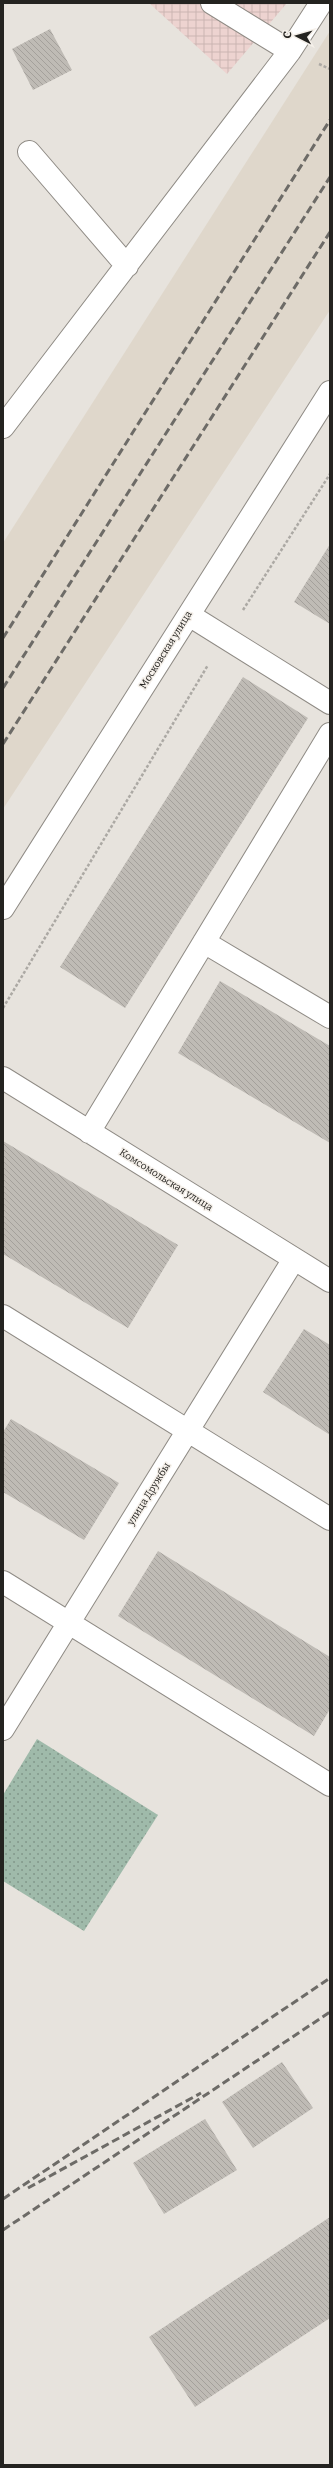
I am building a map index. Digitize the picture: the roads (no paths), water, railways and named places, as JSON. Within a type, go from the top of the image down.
[{"type":"street","points":[[3,427],[290,51],[321,3]]},
{"type":"street","points":[[214,4],[290,51]]},
{"type":"street","points":[[29,152],[127,266]]},
{"type":"street","name":"Московская улица","points":[[3,908],[330,392]]},
{"type":"street","points":[[189,615],[330,703]]},
{"type":"street","points":[[89,1132],[330,734]]},
{"type":"street","points":[[204,942],[330,1016]]},
{"type":"street","name":"Комсомольская улица","points":[[3,1078],[330,1281]]},
{"type":"street","name":"улица Дружбы","points":[[3,1729],[294,1259]]},
{"type":"street","points":[[3,1316],[330,1519]]},
{"type":"street","points":[[3,1582],[330,1785]]},
{"type":"railway","points":[[3,638],[330,120]]},
{"type":"railway","points":[[3,688],[330,177]]},
{"type":"railway","points":[[3,744],[330,232]]},
{"type":"railway","points":[[3,2199],[330,1978]]},
{"type":"railway","points":[[3,2230],[330,2012]]},
{"type":"railway","points":[[28,2188],[201,2093]]}]
